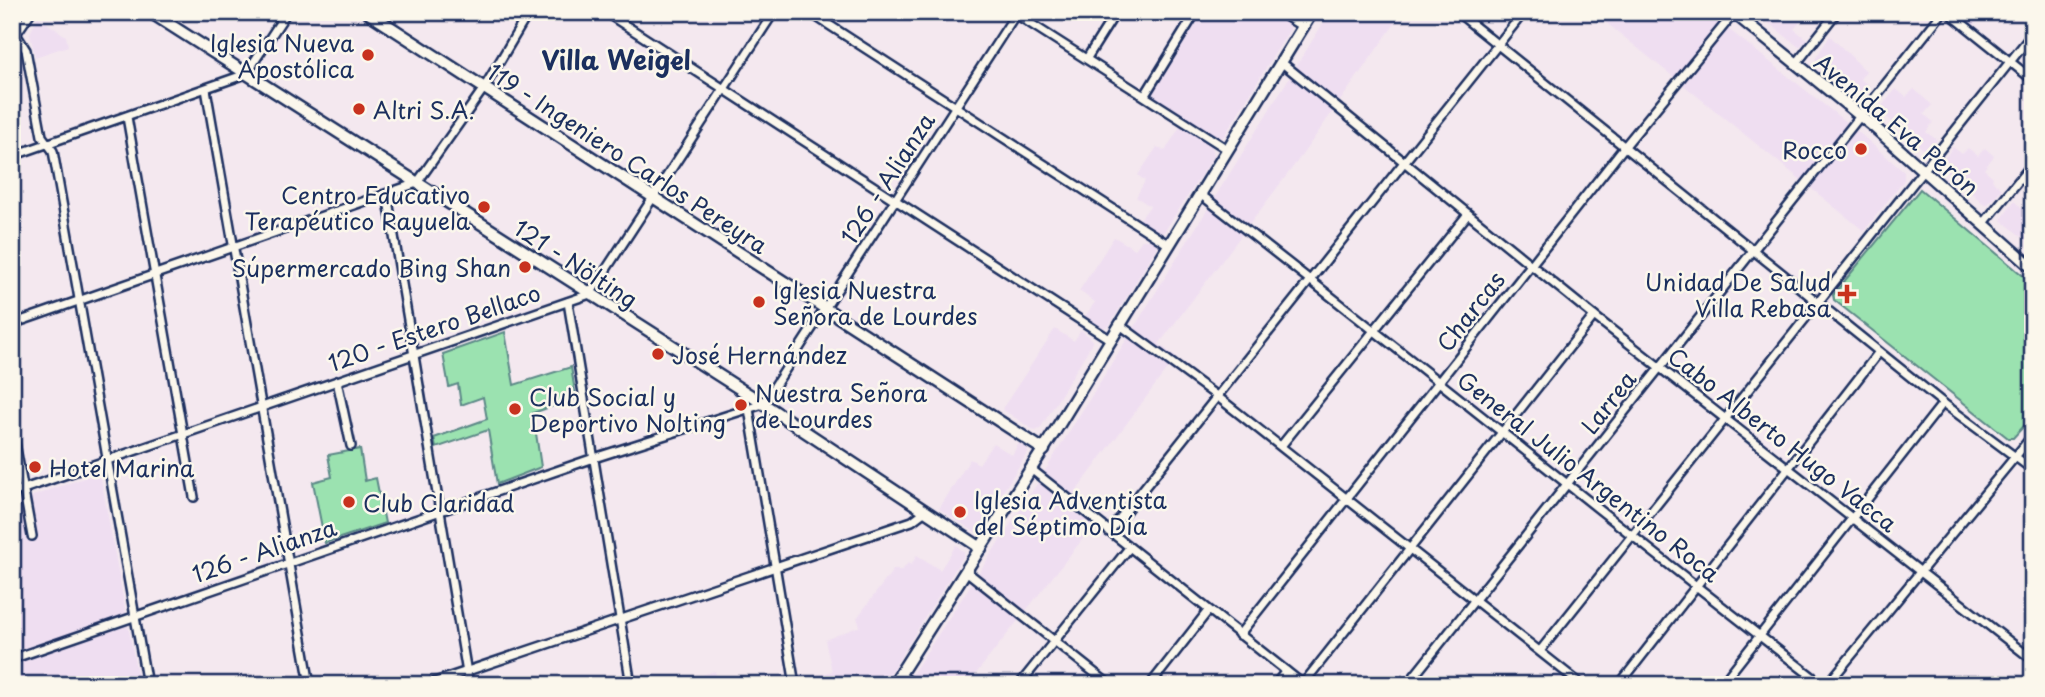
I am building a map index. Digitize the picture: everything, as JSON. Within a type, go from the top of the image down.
[{"type":"street","points":[[31,12],[14,37],[26,50],[42,136],[53,151],[146,685]]},
{"type":"street","name":"121 - Nölting","points":[[150,12],[763,404],[981,548]]},
{"type":"street","points":[[12,156],[246,74],[287,12]]},
{"type":"street","name":"119 - Ingeniero Carlos Pereyra","points":[[367,12],[1044,450]]},
{"type":"street","points":[[12,324],[417,183],[484,88],[529,12]]},
{"type":"street","points":[[606,12],[1111,340]]},
{"type":"street","points":[[590,294],[774,12]]},
{"type":"street","points":[[809,12],[1169,245]]},
{"type":"street","points":[[1087,58],[1116,12]]},
{"type":"street","points":[[1144,95],[1196,12]]},
{"type":"street","points":[[1279,12],[1303,27]]},
{"type":"street","points":[[893,685],[1044,450],[1312,12]]},
{"type":"street","points":[[1457,12],[1943,403],[2033,470]]},
{"type":"street","points":[[1109,531],[1524,12]]},
{"type":"street","points":[[1796,64],[1837,12]]},
{"type":"street","points":[[1945,12],[2033,80]]},
{"type":"street","name":"Larrea","points":[[1407,685],[1945,12]]},
{"type":"street","points":[[1015,13],[1227,149]]},
{"type":"street","name":"126 - Alianza","points":[[12,659],[594,458],[763,404],[1015,13]]},
{"type":"street","name":"Avenida Eva Perón","points":[[1733,13],[1861,116],[2033,268]]},
{"type":"street","name":"Charcas","points":[[1239,635],[1733,13]]},
{"type":"street","points":[[1540,651],[2033,33]]},
{"type":"street","name":"Cabo Alberto Hugo Vacca","points":[[1281,62],[1594,316],[2033,660]]},
{"type":"street","points":[[206,89],[310,685]]},
{"type":"street","points":[[127,117],[194,497]]},
{"type":"street","points":[[1983,223],[2033,163]]},
{"type":"street","points":[[387,194],[469,685]]},
{"type":"street","name":"General Julio Argentino Roca","points":[[1200,194],[1825,685]]},
{"type":"street","points":[[1282,446],[1468,214]]},
{"type":"street","name":"120 - Estero Bellaco","points":[[12,494],[590,294]]},
{"type":"street","points":[[568,302],[631,685]]},
{"type":"street","points":[[1031,470],[1303,684],[1594,316]]},
{"type":"street","points":[[1120,325],[1282,446],[1582,685]]},
{"type":"street","points":[[1619,685],[1880,352]]},
{"type":"street","points":[[337,380],[351,446]]},
{"type":"street","points":[[1721,685],[1943,403]]},
{"type":"street","points":[[749,408],[795,685]]},
{"type":"street","points":[[12,426],[32,536]]},
{"type":"street","points":[[1825,685],[2033,435]]},
{"type":"street","points":[[426,685],[912,521],[924,512]]},
{"type":"street","points":[[1019,685],[1129,548]]},
{"type":"street","points":[[966,571],[1110,685]]},
{"type":"street","points":[[1150,685],[1208,611]]},
{"type":"street","points":[[1275,685],[1286,671]]},
{"type":"street","points":[[900,674],[914,685]]},
{"type":"shaded area","points":[[1200,12],[1269,12],[1289,24],[1290,29],[1224,136],[1220,138],[1154,99],[1152,94]]},
{"type":"shaded area","points":[[1330,12],[1403,12],[1302,155],[1159,344],[1176,357],[1066,505],[1093,526],[967,685],[905,685],[1033,490]]},
{"type":"shaded area","points":[[1593,12],[1707,12],[1856,130],[1904,172],[1904,180],[1864,231]]},
{"type":"shaded area","points":[[1755,12],[1809,12],[1794,29],[1808,40],[1799,47]]},
{"type":"shaded area","points":[[1957,12],[1984,12],[1973,26]]},
{"type":"shaded area","points":[[38,17],[66,36],[68,46],[35,57],[30,33]]},
{"type":"shaded area","points":[[1830,36],[1866,71],[1860,79],[1871,87],[1864,94],[1858,94],[1815,59]]},
{"type":"shaded area","points":[[1896,89],[1906,97],[1914,89],[1932,105],[1924,114],[1933,122],[1926,132],[1937,140],[1930,149],[1923,149],[1882,113],[1881,107]]},
{"type":"shaded area","points":[[1181,125],[1211,142],[1214,156],[1164,232],[1159,233],[1138,222],[1150,206],[1136,197],[1145,181],[1138,175],[1157,147],[1165,151]]},
{"type":"shaded area","points":[[1953,147],[1962,154],[1968,148],[1978,156],[1985,148],[1994,156],[1984,169],[2002,189],[1988,204],[1984,204],[1944,169],[1943,160]]},
{"type":"shaded area","points":[[2014,201],[2033,218],[2033,246],[2001,220]]},
{"type":"shaded area","points":[[1114,237],[1135,249],[1142,240],[1155,240],[1157,247],[1109,326],[1101,328],[1084,318],[1095,302],[1079,291]]},
{"type":"shaded area","points":[[1055,329],[1074,341],[1081,330],[1093,342],[1040,429],[1035,431],[1002,409]]},
{"type":"shaded area","points":[[993,443],[1012,455],[1019,443],[1027,448],[1028,452],[975,532],[939,509],[970,459],[979,464]]},
{"type":"shaded area","points":[[98,473],[139,685],[12,685],[12,480],[16,502]]},
{"type":"shaded area","points":[[956,545],[964,555],[883,685],[797,685],[832,671],[825,640],[860,626],[857,618],[893,570],[902,570],[908,563],[911,565],[917,555],[940,570]]},
{"type":"shaded area","points":[[715,671],[718,685],[692,685],[690,679]]},
{"type":"green space","points":[[1920,189],[2033,284],[2033,416],[2013,438],[2008,438],[1834,300],[1833,295]]},
{"type":"green space","name":"Club Social y Deportivo Nolting","points":[[505,332],[514,385],[571,367],[576,398],[533,413],[541,467],[497,484],[488,430],[436,448],[434,438],[487,419],[483,397],[461,405],[458,384],[449,387],[443,354]]},
{"type":"green space","name":"Club Claridad","points":[[360,449],[365,481],[376,478],[385,523],[325,543],[313,482],[332,477],[328,455]]},
{"type":"place","name":"Iglesia Nueva Apostólica","points":[[368,55]]},
{"type":"place","name":"Altri S.A.","points":[[359,109]]},
{"type":"place","name":"Rocco","points":[[1861,149]]},
{"type":"place","name":"Centro Educativo Terapéutico Rayuela","points":[[484,207]]},
{"type":"place","name":"Súpermercado Bing Shan","points":[[525,267]]},
{"type":"place","name":"Unidad De Salud Villa Rebasa","points":[[1847,294]]},
{"type":"place","name":"Iglesia Nuestra Señora de Lourdes","points":[[759,302]]},
{"type":"place","name":"José Hernández","points":[[658,354]]},
{"type":"place","name":"Nuestra Señora de Lourdes","points":[[741,405]]},
{"type":"place","name":"Club Social y Deportivo Nolting","points":[[515,409]]},
{"type":"place","name":"Hotel Marina","points":[[35,467]]},
{"type":"place","name":"Club Claridad","points":[[349,502]]},
{"type":"place","name":"Iglesia Adventista del Séptimo Día","points":[[960,512]]},
{"type":"district","name":"Villa Weigel","points":[[616,59]]}]
